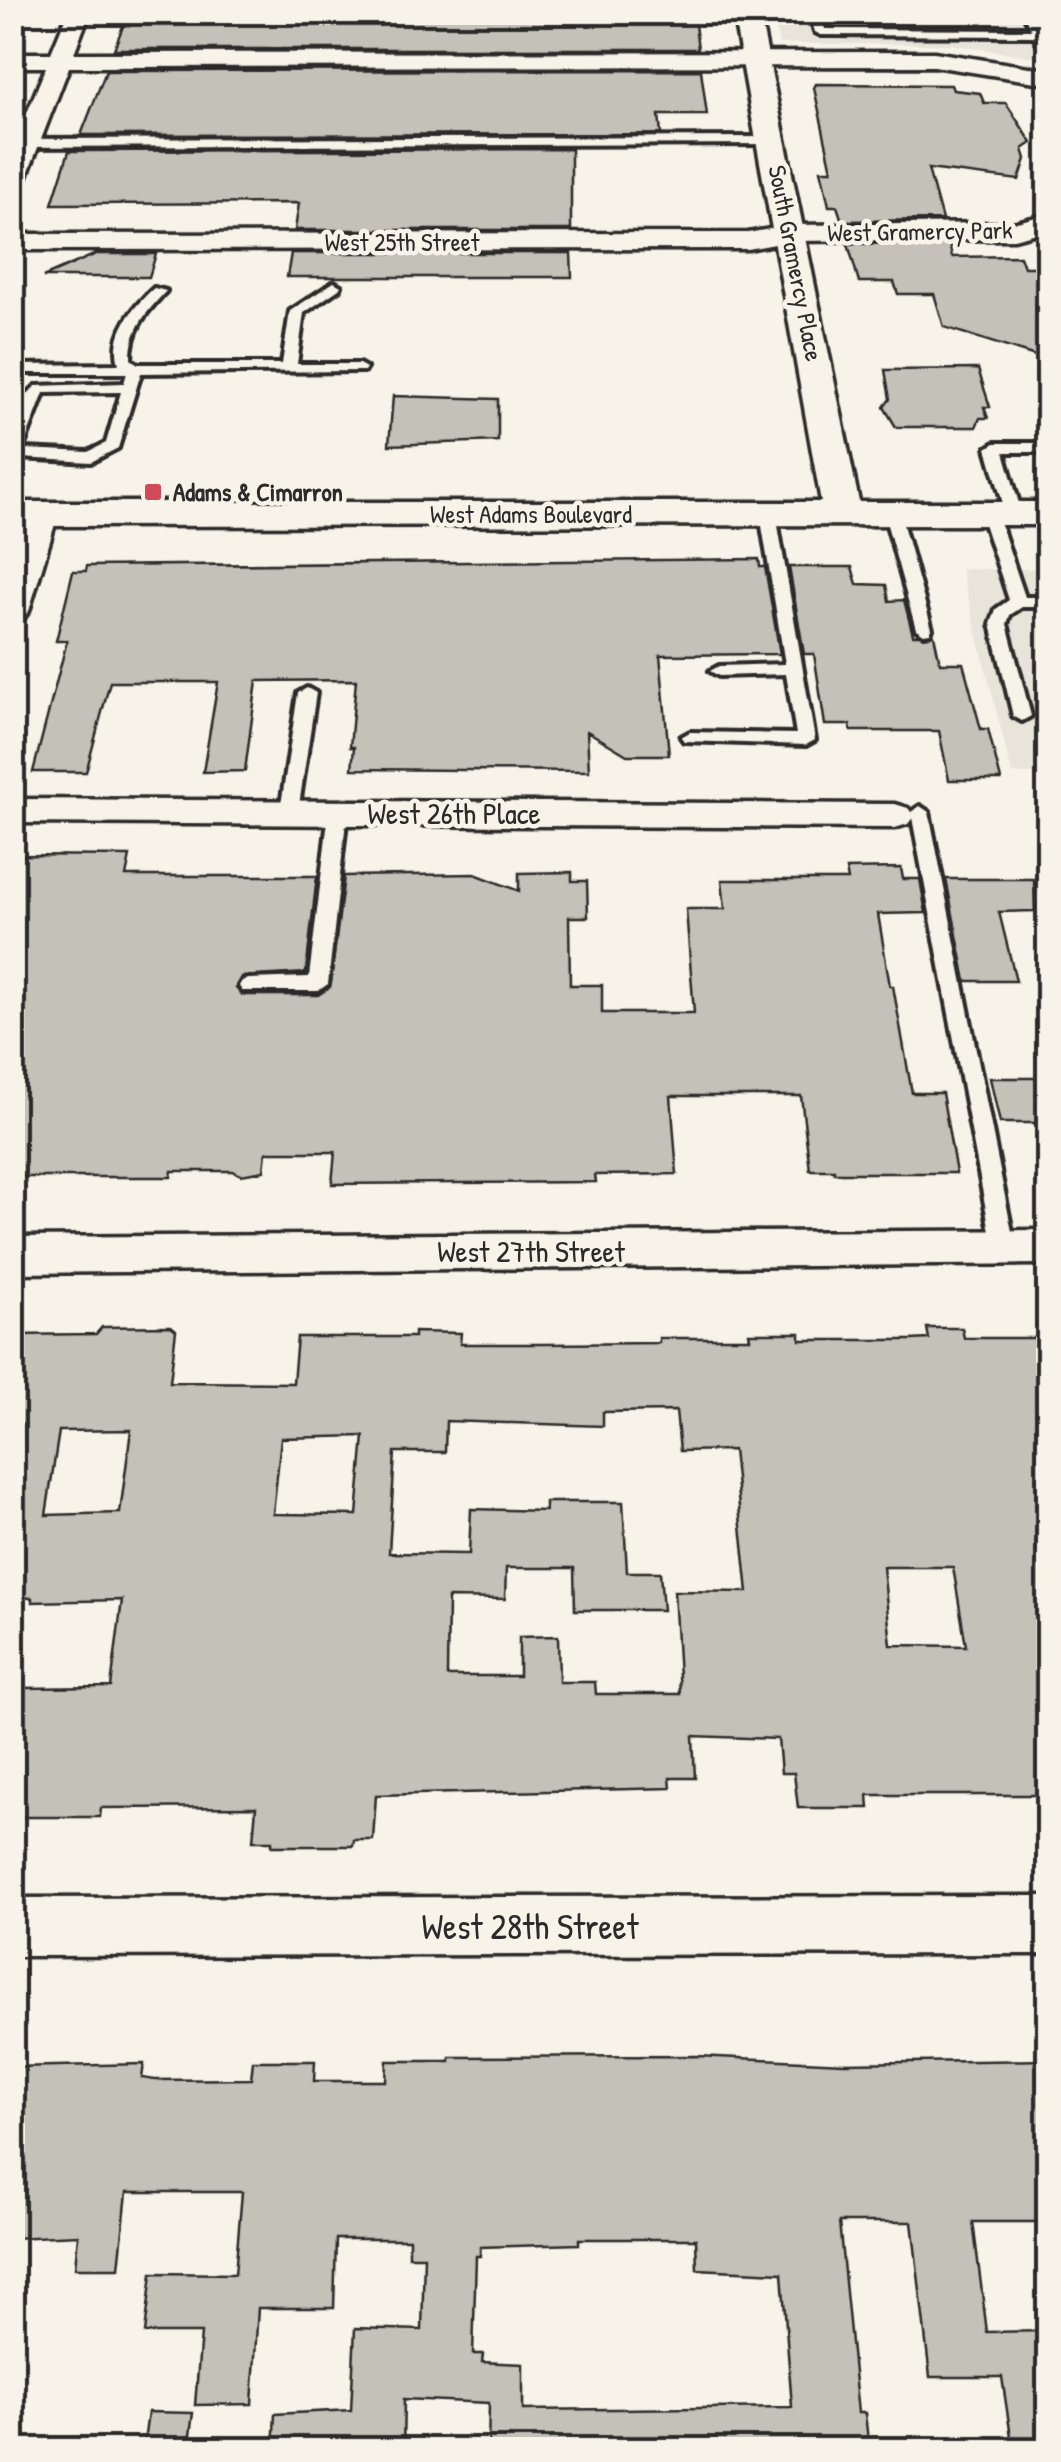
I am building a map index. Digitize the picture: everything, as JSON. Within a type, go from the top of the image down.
[{"type":"street","points":[[12,181],[20,143],[61,60],[79,12]]},
{"type":"street","name":"South Gramercy Place","points":[[746,12],[842,514]]},
{"type":"street","points":[[12,60],[934,58],[1048,77]]},
{"type":"street","name":"West Gramercy Park","points":[[791,232],[1014,231],[1045,226]]},
{"type":"street","name":"West 25th Street","points":[[12,242],[748,241],[791,232]]},
{"type":"street","points":[[12,611],[27,514]]},
{"type":"street","name":"West Adams Boulevard","points":[[27,514],[1017,514]]},
{"type":"street","name":"West 26th Place","points":[[12,811],[908,814]]},
{"type":"street","name":"West 27th Street","points":[[12,1255],[1026,1247]]},
{"type":"street","name":"West 28th Street","points":[[12,1927],[1048,1925]]},
{"type":"lane","points":[[814,12],[821,32],[1038,34]]},
{"type":"lane","points":[[1028,12],[1048,54]]},
{"type":"lane","points":[[20,143],[772,140]]},
{"type":"lane","points":[[289,368],[297,311],[334,286]]},
{"type":"lane","points":[[135,369],[124,361],[124,336],[138,310],[159,291]]},
{"type":"lane","points":[[12,369],[359,368]]},
{"type":"lane","points":[[130,387],[41,389],[34,394],[16,445],[20,453],[90,457],[106,452],[114,445],[135,369]]},
{"type":"lane","points":[[1018,602],[1017,514],[995,448],[1048,447]]},
{"type":"lane","points":[[690,737],[806,740],[768,514]]},
{"type":"lane","points":[[892,514],[924,628]]},
{"type":"lane","points":[[1022,716],[998,624],[1002,613],[1018,602],[1048,602]]},
{"type":"lane","points":[[719,670],[793,669]]},
{"type":"lane","points":[[289,812],[307,693]]},
{"type":"lane","points":[[249,986],[318,984],[338,812]]},
{"type":"lane","points":[[908,814],[1026,1247]]},
{"type":"shaded area","points":[[772,13],[1048,13],[1048,59],[949,44],[779,44]]},
{"type":"shaded area","points":[[961,569],[1048,569],[1048,774],[1012,774]]},
{"type":"building","points":[[297,12],[688,12],[694,16],[698,49],[114,49],[127,16],[296,16]]},
{"type":"building","points":[[701,70],[707,115],[659,115],[661,134],[81,135],[106,71]]},
{"type":"building","points":[[816,84],[951,85],[953,90],[980,93],[984,103],[1006,103],[1032,143],[1023,149],[1026,159],[1019,180],[928,169],[942,220],[842,221],[837,206],[829,206],[821,170],[832,170]]},
{"type":"building","points":[[571,149],[571,230],[295,230],[299,203],[52,204],[69,151]]},
{"type":"building","points":[[949,243],[952,257],[1020,256],[1024,267],[1048,267],[1048,360],[944,327],[934,294],[898,294],[894,282],[859,282],[848,244]]},
{"type":"building","points":[[291,253],[571,253],[572,277],[287,277]]},
{"type":"building","points":[[96,254],[156,254],[149,277],[43,277]]},
{"type":"building","points":[[978,369],[990,407],[984,407],[988,418],[980,418],[976,427],[896,427],[884,407],[890,399],[885,370]]},
{"type":"building","points":[[393,396],[498,399],[498,441],[389,445]]},
{"type":"building","points":[[759,559],[760,567],[765,567],[780,654],[660,655],[669,755],[627,755],[587,731],[589,771],[352,769],[356,680],[257,681],[245,771],[203,772],[218,682],[110,682],[86,772],[33,772],[67,641],[56,641],[73,571],[86,571],[87,566]]},
{"type":"building","points":[[789,567],[852,567],[857,584],[886,585],[889,601],[904,600],[913,635],[934,635],[940,663],[963,663],[981,729],[988,729],[1001,780],[949,780],[939,731],[851,731],[850,725],[825,725],[814,654],[804,654]]},
{"type":"building","points":[[12,855],[130,856],[126,876],[317,876],[306,973],[241,977],[236,988],[242,995],[318,995],[330,987],[344,876],[475,874],[519,891],[519,873],[572,872],[572,881],[587,881],[588,917],[569,917],[570,985],[602,985],[602,1013],[694,1013],[686,909],[725,909],[722,880],[848,880],[846,869],[901,868],[903,879],[920,879],[926,913],[878,914],[890,986],[912,1093],[942,1093],[956,1173],[810,1170],[801,1096],[671,1096],[677,1174],[595,1175],[596,1182],[332,1184],[335,1152],[266,1152],[264,1171],[241,1175],[233,1171],[172,1171],[171,1177],[12,1177]]},
{"type":"building","points":[[946,879],[1034,879],[1035,911],[999,912],[1016,981],[966,981]]},
{"type":"building","points":[[990,1078],[1048,1078],[1048,1123],[1000,1123]]},
{"type":"building","points":[[171,1326],[176,1330],[170,1382],[293,1383],[297,1337],[461,1333],[460,1344],[544,1344],[659,1343],[659,1338],[750,1338],[749,1333],[800,1333],[800,1340],[911,1340],[929,1339],[927,1328],[962,1328],[964,1338],[1048,1338],[1048,1795],[868,1795],[869,1808],[798,1808],[794,1773],[781,1773],[778,1739],[693,1736],[695,1778],[670,1778],[671,1788],[376,1795],[373,1840],[354,1840],[353,1846],[272,1846],[272,1841],[253,1841],[256,1807],[101,1808],[100,1817],[12,1817],[12,1729],[20,1688],[111,1687],[122,1600],[32,1602],[32,1598],[12,1597],[12,1482],[22,1424],[12,1424],[12,1335],[96,1334],[102,1327]],"holes":[[[676,1411],[680,1451],[733,1450],[748,1592],[674,1591],[680,1694],[596,1694],[595,1682],[559,1682],[558,1636],[519,1637],[519,1676],[447,1676],[448,1598],[505,1599],[506,1568],[574,1568],[575,1610],[663,1610],[660,1572],[627,1572],[623,1502],[545,1502],[545,1511],[471,1509],[469,1554],[389,1553],[395,1452],[445,1452],[446,1421],[603,1426],[603,1412]],[[131,1430],[120,1513],[46,1515],[59,1431]],[[364,1436],[357,1515],[273,1514],[281,1438]],[[883,1567],[953,1567],[966,1646],[891,1645]]]},
{"type":"building","points":[[697,2056],[844,2063],[1048,2060],[1048,2222],[973,2222],[987,2332],[1048,2331],[1048,2450],[1013,2450],[1002,2377],[930,2377],[912,2222],[839,2222],[858,2413],[865,2413],[869,2450],[488,2450],[489,2403],[404,2399],[403,2450],[273,2450],[275,2414],[351,2410],[355,2328],[422,2330],[424,2256],[409,2256],[409,2239],[336,2239],[334,2308],[258,2308],[252,2404],[195,2405],[201,2333],[145,2333],[152,2273],[235,2274],[242,2192],[127,2192],[119,2268],[75,2268],[78,2235],[12,2238],[12,2067],[144,2064],[142,2078],[155,2080],[251,2079],[253,2061],[315,2061],[314,2081],[386,2081],[387,2061],[450,2061],[450,2057]],"holes":[[[579,2239],[696,2239],[697,2269],[782,2273],[792,2407],[523,2410],[523,2364],[482,2362],[483,2354],[473,2354],[476,2256],[480,2256],[480,2247],[579,2244]]]},
{"type":"building","points":[[148,2412],[193,2413],[188,2450],[143,2450]]},
{"type":"place","name":"Adams & Cimarron","points":[[153,492]]}]
